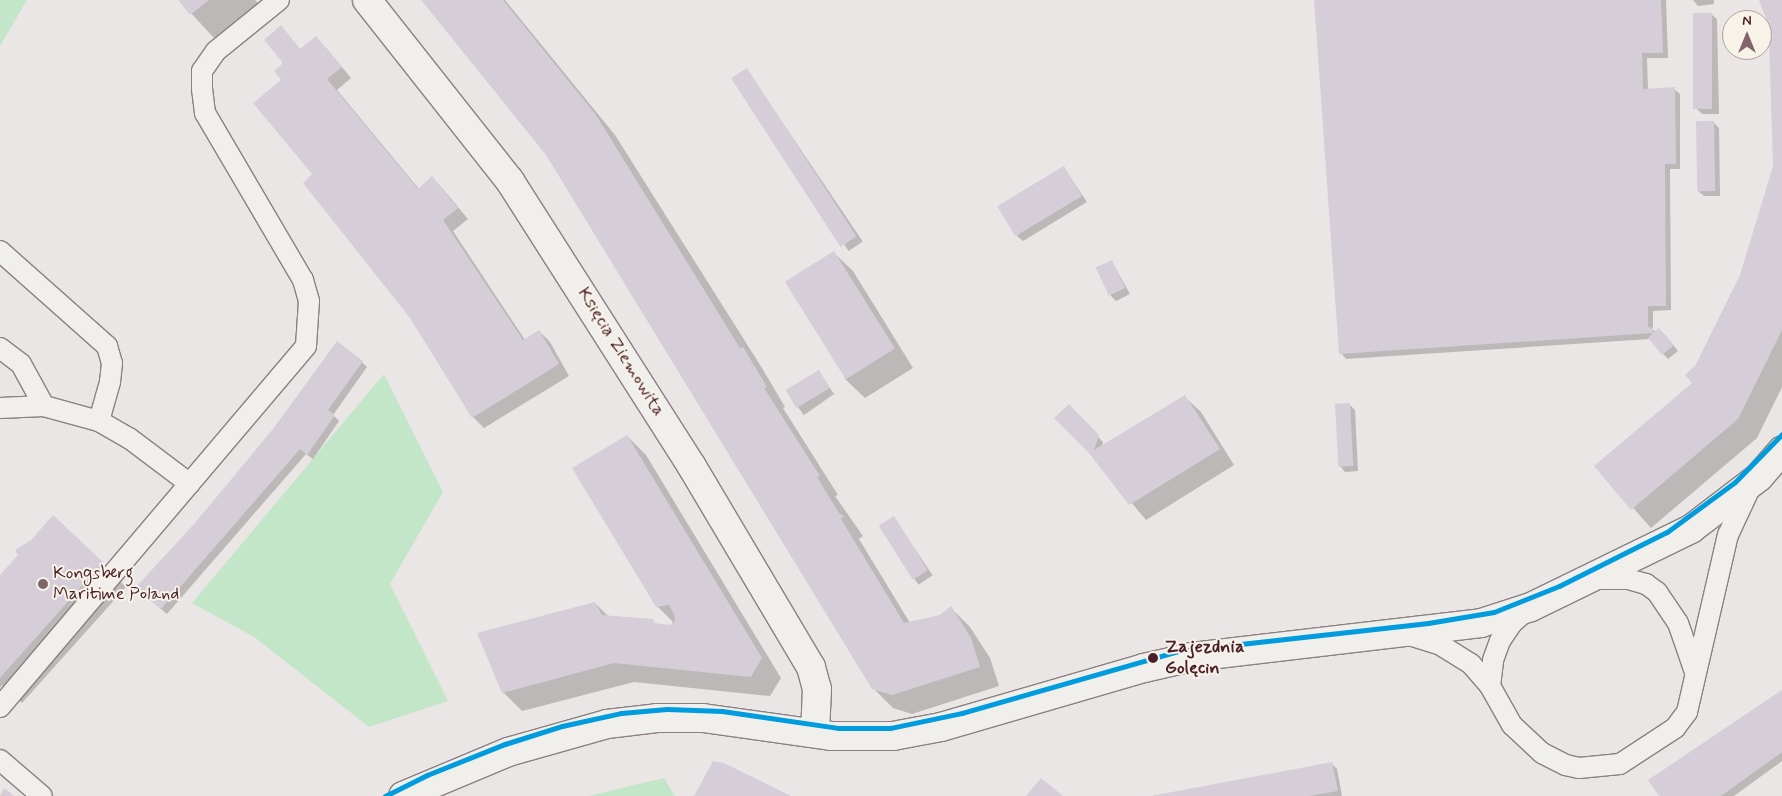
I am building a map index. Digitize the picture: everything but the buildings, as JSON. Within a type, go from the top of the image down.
[{"type":"street","name":"Księcia Ziemowita","points":[[367,0],[510,181],[691,465],[811,667],[817,689],[815,733]]},
{"type":"street","points":[[403,796],[508,752],[615,723],[704,718],[815,733],[872,738],[915,733],[1160,664],[1208,655],[1404,634],[1481,623],[1531,607],[1593,579],[1691,529],[1759,477],[1782,452]]},
{"type":"lane","points":[[0,707],[306,346],[309,301],[303,280],[205,113],[202,88],[202,71],[216,51],[279,0]]},
{"type":"lane","points":[[0,251],[107,346],[112,363],[110,382],[99,421]]},
{"type":"lane","points":[[0,348],[20,364],[44,406]]},
{"type":"lane","points":[[0,408],[44,406],[99,421],[129,438],[190,484]]},
{"type":"lane","points":[[1404,634],[1430,641],[1456,654],[1490,686],[1503,713],[1521,736],[1542,753],[1566,766],[1593,768],[1620,764],[1675,728],[1687,712],[1728,535],[1739,508],[1759,477]]},
{"type":"lane","points":[[1593,579],[1628,579],[1658,592],[1678,623],[1696,676]]},
{"type":"lane","points":[[1490,686],[1493,660],[1500,641],[1517,616],[1531,607]]},
{"type":"lane","points":[[0,760],[42,796]]},
{"type":"green space","points":[[0,0],[27,0],[0,46]]},
{"type":"green space","points":[[384,374],[443,492],[390,584],[448,701],[369,727],[254,637],[192,603]]},
{"type":"green space","points":[[664,778],[675,796],[588,796]]},
{"type":"transit line","points":[[385,796],[427,775],[505,744],[562,726],[621,713],[667,709],[722,711],[838,728],[890,728],[962,713],[1178,651],[1428,623],[1494,612],[1559,586],[1667,532],[1735,482],[1782,434]]},
{"type":"place","name":"Kongsberg Maritime Poland","points":[[43,584]]},
{"type":"place","name":"Zajezdnia Golęcin","points":[[1153,658]]}]
